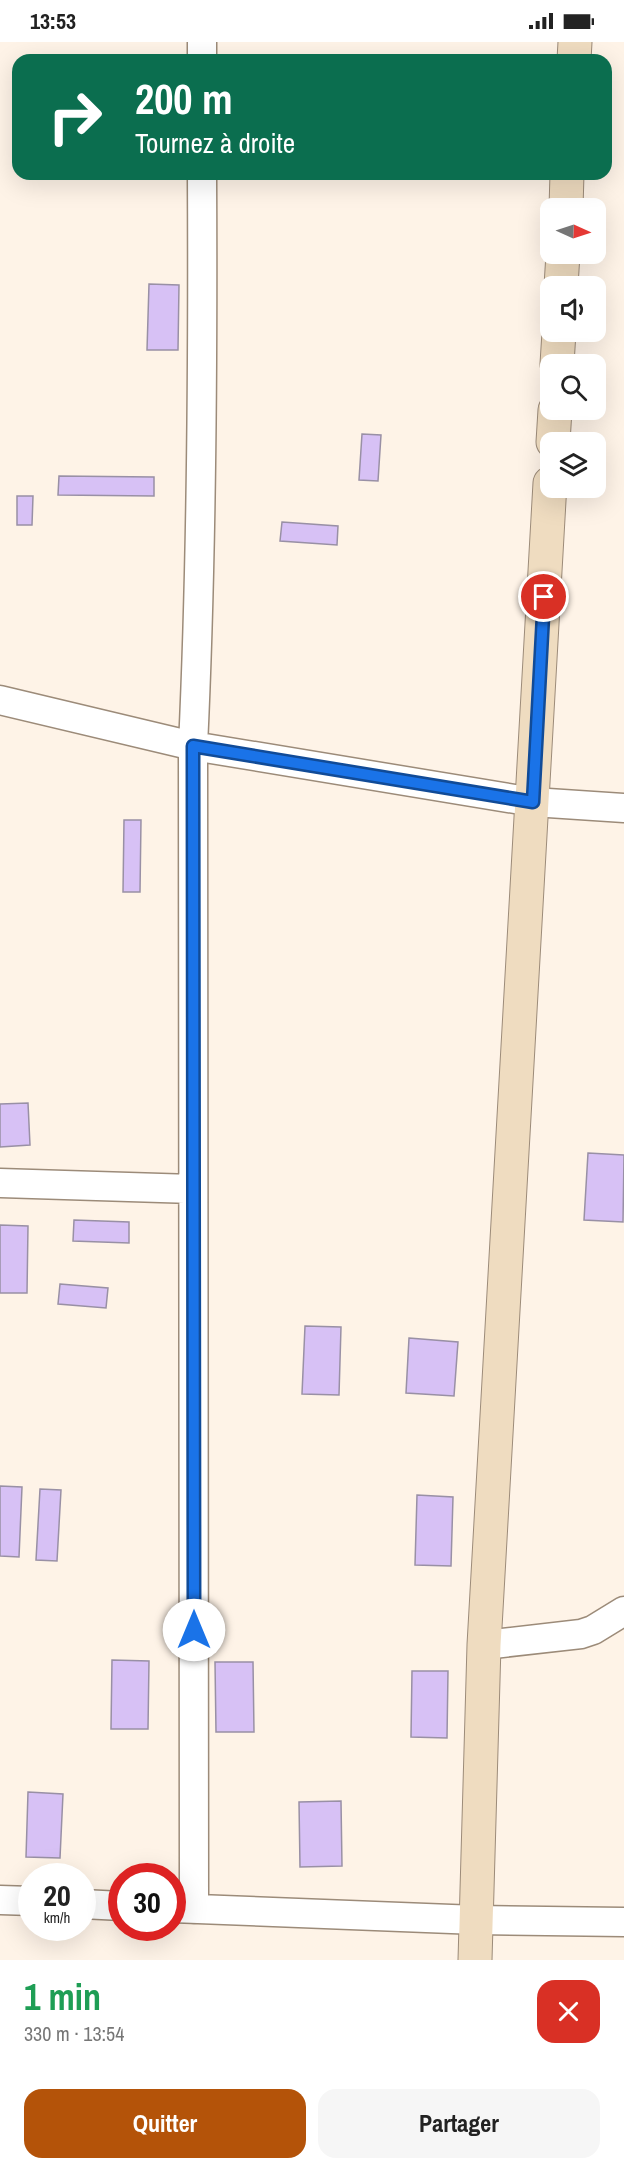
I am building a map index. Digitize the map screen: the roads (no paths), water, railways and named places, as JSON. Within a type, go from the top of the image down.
[{"type":"main road","points":[[566,198],[567,180]]},
{"type":"main road","points":[[476,1960],[484,1645],[549,498]]},
{"type":"street","points":[[184,1863],[193,1189],[193,746],[198,642],[203,419],[202,180]]},
{"type":"street","points":[[0,700],[193,746],[533,802],[624,808]]},
{"type":"street","points":[[0,1183],[193,1189]]},
{"type":"street","points":[[484,1645],[581,1634],[593,1630],[624,1611]]},
{"type":"street","points":[[0,1900],[18,1901]]},
{"type":"street","points":[[186,1909],[477,1920],[624,1922]]}]
